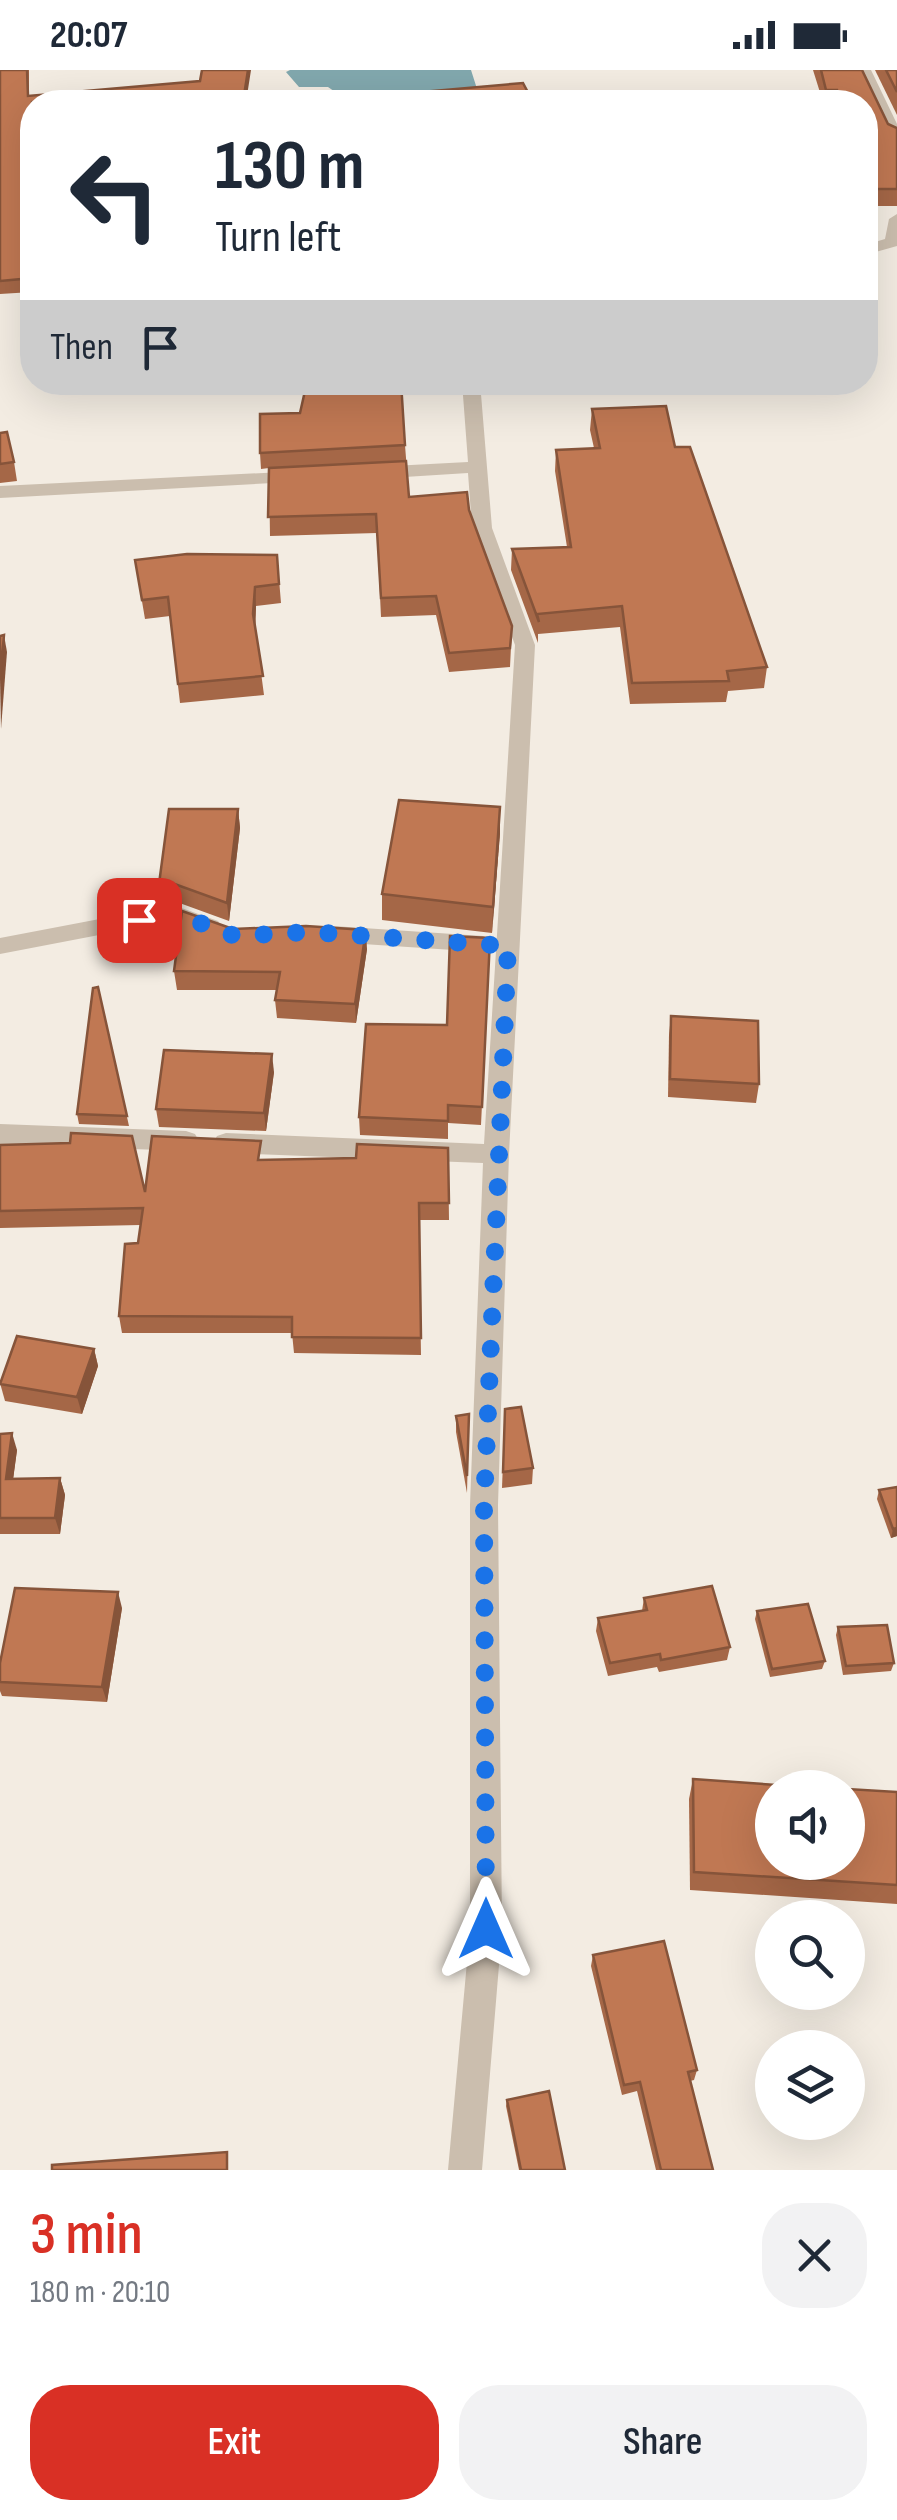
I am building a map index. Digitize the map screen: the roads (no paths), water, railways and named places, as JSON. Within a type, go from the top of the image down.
[{"type":"street","points":[[878,102],[897,140]]},
{"type":"street","points":[[878,246],[893,242],[897,219]]},
{"type":"street","points":[[464,2170],[486,1929],[484,1505],[496,1154],[525,645],[482,528],[472,395]]},
{"type":"street","points":[[360,474],[478,468]]},
{"type":"street","points":[[0,492],[320,476]]},
{"type":"street","points":[[0,946],[173,913],[235,936]]},
{"type":"street","points":[[310,932],[508,946]]},
{"type":"street","points":[[0,1134],[496,1154]]},
{"type":"water","points":[[471,70],[477,90],[299,87],[286,72]]}]
